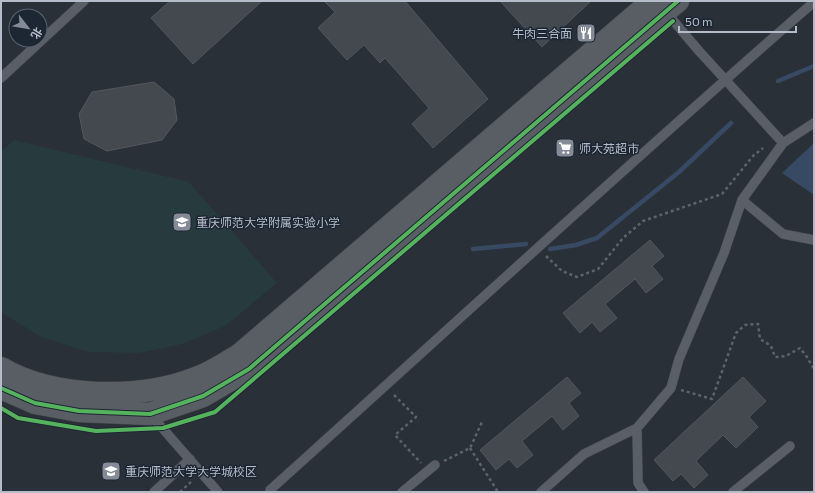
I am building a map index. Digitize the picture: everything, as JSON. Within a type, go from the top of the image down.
[{"type":"street","points":[[1,368],[41,385],[84,392],[126,393],[154,391],[197,378],[239,355],[663,4]]},
{"type":"street","points":[[1,388],[35,403],[79,411],[150,414],[203,396],[249,369],[663,4]]},
{"type":"lane","points":[[1,78],[84,1]]},
{"type":"lane","points":[[271,492],[270,490],[385,386],[726,79],[814,2]]},
{"type":"lane","points":[[663,4],[698,51],[726,79],[782,144]]},
{"type":"lane","points":[[541,492],[584,454],[637,428],[671,388],[679,359],[724,252],[742,200],[782,144],[814,123]]},
{"type":"lane","points":[[742,200],[783,234],[814,240]]},
{"type":"lane","points":[[150,414],[218,492]]},
{"type":"lane","points":[[637,428],[638,483],[644,492]]},
{"type":"lane","points":[[733,492],[790,446]]},
{"type":"lane","points":[[154,492],[190,459]]},
{"type":"lane","points":[[402,492],[431,468]]},
{"type":"path","points":[[538,248],[562,271],[577,277],[598,269],[623,238],[643,222],[722,194],[753,156],[771,142],[782,144]]},
{"type":"path","points":[[671,388],[712,399],[736,333],[745,325],[758,324],[760,338],[771,346],[775,357],[786,356],[800,348],[814,369]]},
{"type":"path","points":[[385,386],[416,417],[395,435],[431,468],[470,448],[482,422]]},
{"type":"path","points":[[470,448],[498,492]]},
{"type":"path","points":[[180,492],[201,472]]},
{"type":"green space","points":[[14,140],[189,182],[277,283],[225,326],[182,344],[139,353],[89,352],[41,337],[1,312],[1,152]]},
{"type":"water","points":[[814,143],[814,195],[782,173]]},
{"type":"building","points":[[170,1],[262,1],[193,64],[151,18]]},
{"type":"building","points":[[324,1],[405,1],[488,99],[433,148],[412,124],[429,108],[385,58],[380,63],[364,45],[347,60],[318,28],[335,12]]},
{"type":"building","points":[[500,1],[591,1],[542,47]]},
{"type":"building","points":[[154,82],[174,99],[177,120],[162,140],[107,151],[84,139],[79,114],[92,92]]},
{"type":"building","points":[[650,240],[664,256],[652,266],[663,279],[646,293],[635,279],[605,304],[617,318],[600,332],[592,322],[580,333],[563,313]]},
{"type":"building","points":[[567,377],[581,393],[569,403],[579,416],[563,430],[552,416],[522,441],[533,455],[517,468],[509,459],[496,470],[480,450]]},
{"type":"building","points":[[743,377],[766,401],[749,417],[758,427],[736,448],[723,435],[696,461],[708,475],[694,488],[681,474],[673,481],[654,460]]},
{"type":"waterway","points":[[778,81],[814,66]]},
{"type":"waterway","points":[[550,249],[576,245],[597,238],[679,172],[731,123]]},
{"type":"waterway","points":[[473,249],[526,244]]},
{"type":"cycle path","points":[[1,388],[35,403],[79,411],[150,414],[203,396],[249,369],[678,1]]},
{"type":"cycle path","points":[[1,408],[18,418],[96,431],[163,428],[215,412],[673,21]]},
{"type":"place","name":"牛肉三合面","points":[[586,33]]},
{"type":"place","name":"师大苑超市","points":[[565,148]]},
{"type":"place","name":"重庆师范大学附属实验小学","points":[[182,222]]},
{"type":"place","name":"重庆师范大学大学城校区","points":[[111,471]]}]
